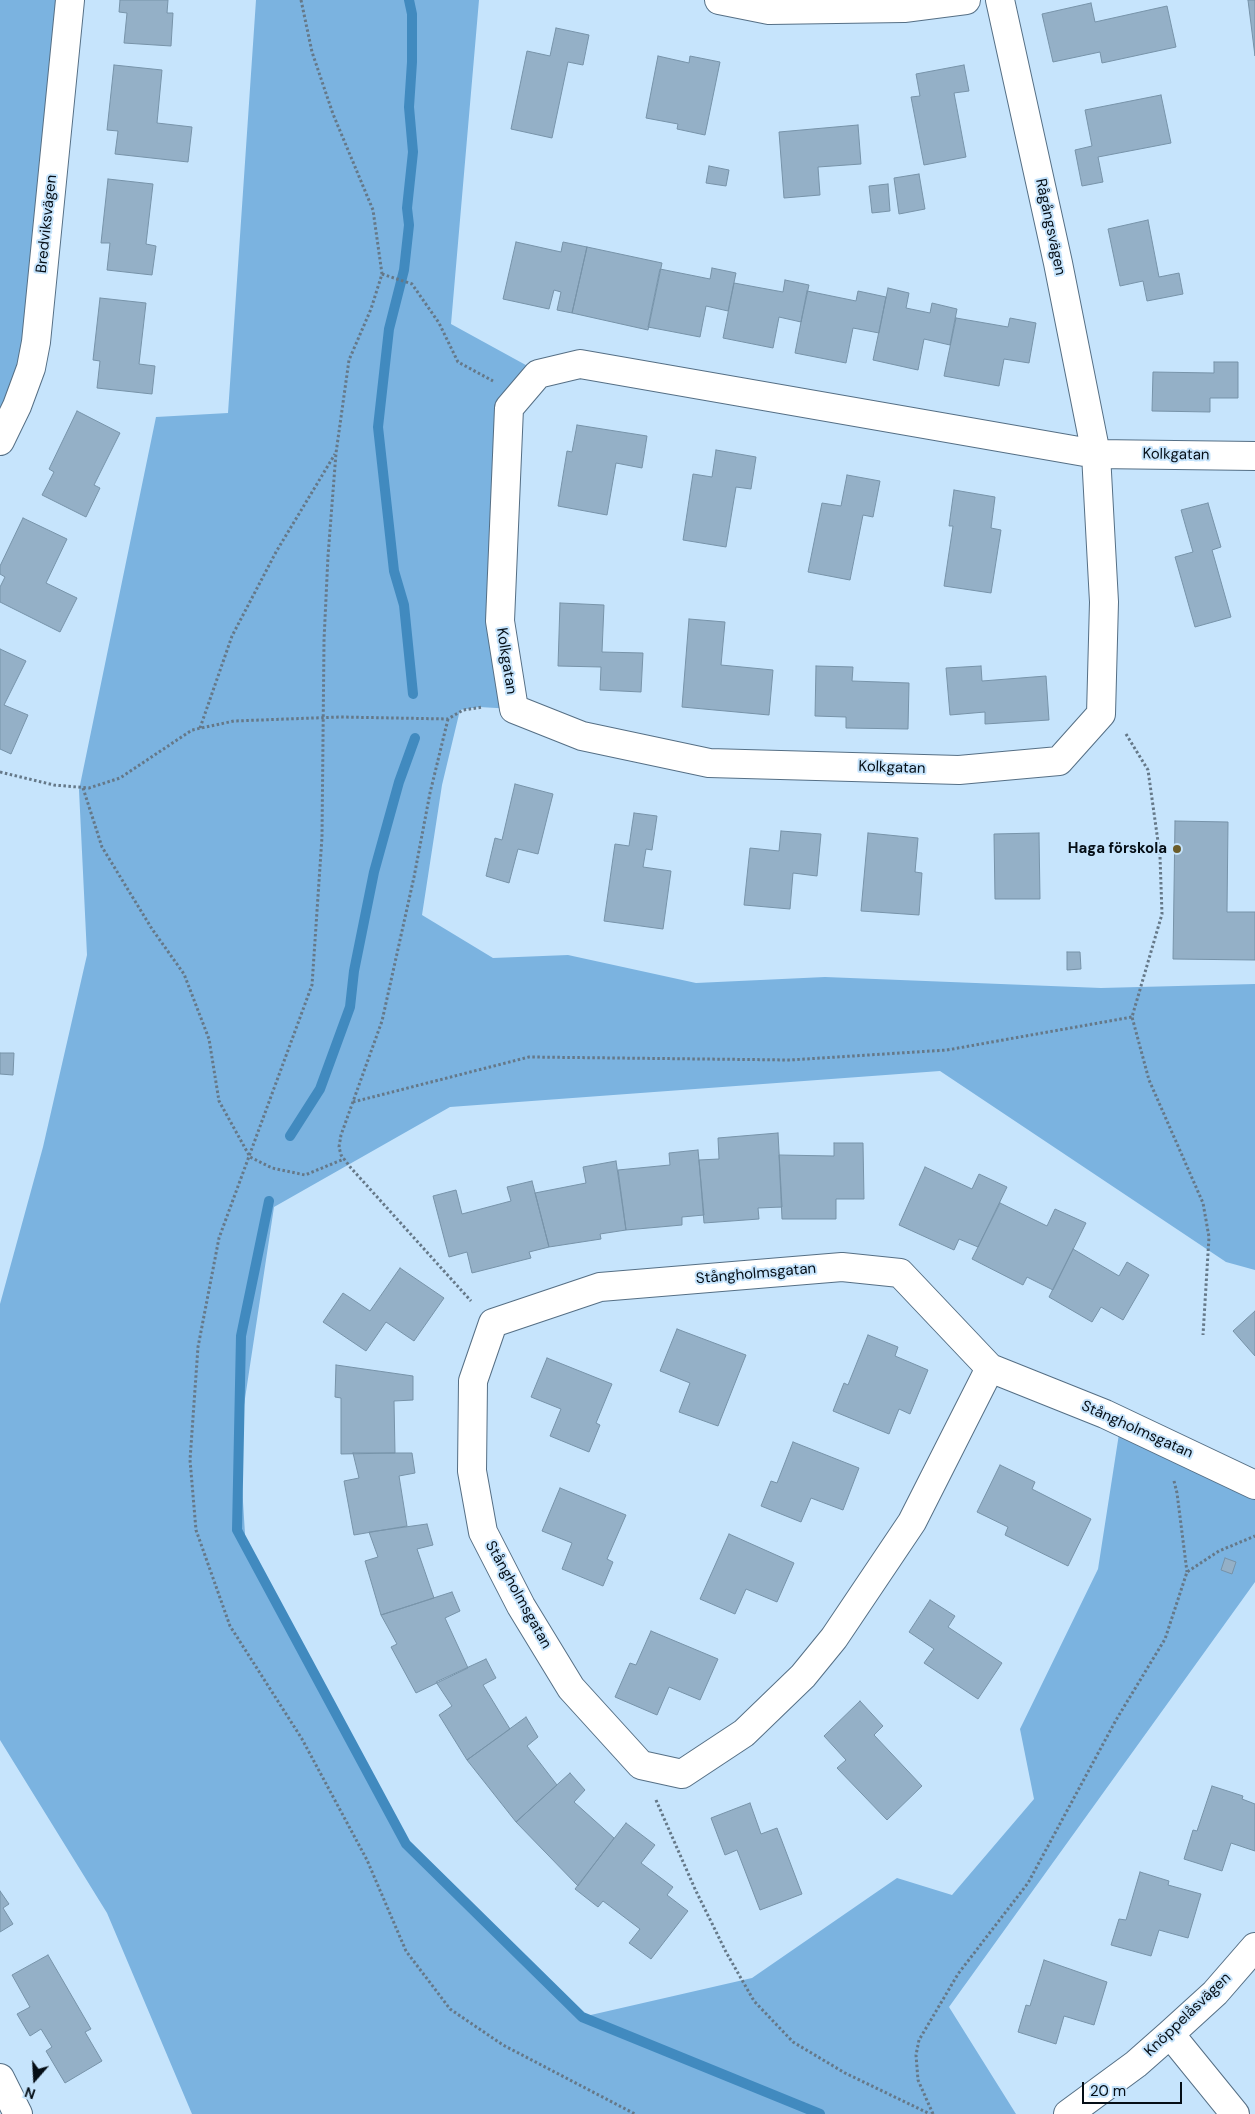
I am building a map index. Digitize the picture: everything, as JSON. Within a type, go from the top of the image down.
[{"type":"street","name":"Bredviksvägen","points":[[0,442],[17,406],[31,368],[36,342],[70,0]]},
{"type":"street","points":[[719,0],[769,10],[904,8],[966,0]]},
{"type":"street","name":"Rågångsvägen","points":[[1000,0],[1058,263],[1096,454]]},
{"type":"street","name":"Kolkgatan","points":[[1101,714],[1059,761],[959,770],[710,763],[582,736],[514,709],[500,621],[509,408],[538,374],[580,364],[1096,454],[1255,456]]},
{"type":"street","points":[[1096,454],[1104,602],[1101,714]]},
{"type":"street","name":"Stångholmsgatan","points":[[640,1765],[571,1688],[521,1606],[483,1532],[472,1471],[473,1381],[492,1322],[600,1287],[842,1267],[900,1273],[990,1368],[1104,1414],[1255,1485]]},
{"type":"street","points":[[640,1765],[682,1774],[744,1733],[803,1676],[834,1638],[912,1522],[990,1368]]},
{"type":"street","name":"Knöppelåsvägen","points":[[1068,2114],[1136,2064],[1170,2034],[1215,1992],[1255,1947]]},
{"type":"street","points":[[1170,2034],[1235,2114]]},
{"type":"street","points":[[0,2078],[18,2114]]},
{"type":"path","points":[[301,0],[312,52],[332,114],[373,210],[382,274],[371,308],[349,360],[336,453],[327,575],[322,837],[312,984],[219,1238],[198,1347],[190,1460],[196,1530],[230,1626],[302,1739],[367,1860],[406,1951],[450,2009],[503,2045],[633,2114]]},
{"type":"path","points":[[382,274],[412,284],[439,322],[458,362],[485,378],[524,391]]},
{"type":"path","points":[[200,728],[232,636],[276,552],[336,453]]},
{"type":"path","points":[[0,772],[54,785],[82,788],[101,785],[120,778],[176,740],[200,728],[234,721],[324,718],[448,718],[463,710],[477,707],[514,709]]},
{"type":"path","points":[[1101,714],[1128,736],[1148,770],[1160,856],[1162,914],[1132,1017],[1149,1080],[1203,1203],[1210,1237],[1203,1335]]},
{"type":"path","points":[[448,718],[430,793],[414,877],[382,1021],[341,1135],[339,1147],[344,1159],[447,1277],[492,1322]]},
{"type":"path","points":[[82,788],[102,847],[152,929],[184,974],[209,1039],[219,1100],[250,1157],[272,1168],[305,1175],[344,1159]]},
{"type":"path","points":[[353,1102],[529,1057],[790,1060],[947,1050],[1132,1017]]},
{"type":"path","points":[[931,2114],[918,2080],[916,2055],[919,2040],[958,1974],[1028,1883],[1116,1720],[1165,1639],[1187,1572],[1177,1493],[1162,1441]]},
{"type":"path","points":[[1187,1572],[1219,1551],[1255,1536]]},
{"type":"path","points":[[640,1765],[695,1889],[726,1952],[754,2001],[793,2042],[845,2073],[931,2114]]},
{"type":"shaded area","points":[[0,0],[69,0],[28,367],[0,431]]},
{"type":"shaded area","points":[[256,0],[479,0],[451,324],[544,375],[508,413],[514,709],[479,707],[460,710],[442,785],[422,915],[493,958],[568,955],[696,983],[825,977],[1101,988],[1255,984],[1255,1270],[1226,1262],[940,1071],[450,1107],[274,1207],[239,1438],[246,1550],[406,1844],[582,2017],[752,1978],[897,1878],[952,1895],[1034,1799],[1020,1729],[1098,1569],[1121,1421],[1255,1488],[1255,1582],[949,2007],[1016,2114],[192,2114],[107,1913],[0,1740],[0,1304],[43,1147],[87,955],[79,790],[156,417],[228,413]]},
{"type":"building","points":[[120,0],[168,0],[167,13],[173,13],[171,46],[124,43],[127,13],[119,12]]},
{"type":"building","points":[[1248,0],[1255,0],[1255,56]]},
{"type":"building","points":[[1091,3],[1095,22],[1167,6],[1176,47],[1102,63],[1100,52],[1053,62],[1042,14]]},
{"type":"building","points":[[556,28],[589,35],[583,65],[568,62],[552,138],[511,129],[527,51],[550,56]]},
{"type":"building","points":[[658,56],[689,63],[690,56],[720,62],[705,135],[677,129],[678,124],[646,118]]},
{"type":"building","points":[[114,65],[162,70],[157,123],[192,127],[188,162],[115,154],[118,131],[107,130]]},
{"type":"building","points":[[964,65],[969,91],[954,93],[966,157],[924,165],[911,97],[920,96],[916,74]]},
{"type":"building","points":[[1161,95],[1171,143],[1098,157],[1103,182],[1082,186],[1075,150],[1092,146],[1085,110]]},
{"type":"building","points":[[858,125],[861,164],[818,167],[820,195],[784,198],[779,132]]},
{"type":"building","points":[[709,166],[729,170],[726,186],[706,183]]},
{"type":"building","points":[[919,174],[925,209],[899,214],[894,178]]},
{"type":"building","points":[[108,179],[153,184],[146,244],[156,246],[152,275],[107,270],[110,243],[101,243]]},
{"type":"building","points":[[888,184],[890,211],[872,213],[869,186]]},
{"type":"building","points":[[1148,220],[1159,277],[1179,273],[1183,294],[1147,301],[1143,281],[1120,286],[1108,229]]},
{"type":"building","points":[[516,242],[561,252],[563,242],[587,247],[572,313],[557,310],[561,292],[554,290],[549,309],[503,299]]},
{"type":"building","points":[[587,247],[662,263],[648,330],[572,313]]},
{"type":"building","points":[[712,268],[736,273],[728,311],[706,306],[700,337],[648,327],[660,269],[710,279]]},
{"type":"building","points":[[785,280],[809,285],[801,322],[779,317],[773,348],[723,338],[734,283],[783,292]]},
{"type":"building","points":[[888,288],[909,293],[906,308],[930,313],[932,303],[957,309],[950,345],[924,339],[918,370],[873,360]]},
{"type":"building","points":[[807,291],[856,301],[858,291],[886,297],[879,333],[853,328],[846,363],[795,353]]},
{"type":"building","points":[[100,298],[146,303],[139,364],[155,366],[152,394],[97,388],[100,361],[93,360]]},
{"type":"building","points":[[956,318],[1008,327],[1010,318],[1036,323],[1029,363],[1004,359],[999,386],[944,376]]},
{"type":"building","points":[[1214,362],[1238,362],[1238,398],[1210,398],[1210,412],[1152,411],[1153,372],[1214,373]]},
{"type":"building","points":[[77,411],[120,433],[94,485],[100,488],[86,517],[42,495],[54,472],[49,469]]},
{"type":"building","points":[[577,425],[647,436],[642,468],[616,463],[607,515],[558,506],[567,451],[572,452]]},
{"type":"building","points":[[716,450],[756,457],[751,489],[736,487],[726,547],[683,540],[693,474],[712,477]]},
{"type":"building","points":[[847,475],[880,481],[873,517],[863,515],[850,580],[808,572],[822,503],[841,506]]},
{"type":"building","points":[[954,490],[995,497],[991,528],[1001,530],[991,593],[944,586],[953,526],[949,526]]},
{"type":"building","points":[[1208,503],[1221,547],[1212,550],[1231,617],[1195,627],[1175,557],[1193,552],[1181,510]]},
{"type":"building","points":[[23,518],[67,539],[46,583],[77,598],[60,632],[0,602],[0,587],[5,577],[0,574],[0,566]]},
{"type":"building","points":[[560,603],[604,605],[602,652],[643,653],[641,692],[600,690],[601,667],[558,666]]},
{"type":"building","points":[[689,619],[725,622],[721,665],[773,670],[769,715],[682,707]]},
{"type":"building","points":[[0,649],[26,661],[4,705],[28,715],[11,754],[0,749]]},
{"type":"building","points":[[816,666],[853,667],[852,681],[909,683],[908,729],[846,728],[846,717],[815,716]]},
{"type":"building","points":[[981,666],[982,681],[1046,676],[1049,720],[985,724],[985,712],[950,715],[946,668]]},
{"type":"building","points":[[515,784],[553,794],[538,854],[518,849],[509,883],[486,876],[495,838],[502,840]]},
{"type":"building","points":[[634,813],[657,816],[652,850],[646,849],[643,867],[671,871],[663,929],[604,921],[615,844],[629,846]]},
{"type":"building","points":[[1175,821],[1228,822],[1227,912],[1255,912],[1255,960],[1173,959]]},
{"type":"building","points":[[781,831],[821,834],[817,876],[793,873],[790,909],[744,905],[750,848],[779,851]]},
{"type":"building","points":[[868,833],[918,838],[915,872],[922,873],[919,915],[861,911]]},
{"type":"building","points":[[1039,833],[1040,899],[995,899],[994,834]]},
{"type":"building","points":[[1067,952],[1080,952],[1081,969],[1067,970]]},
{"type":"building","points":[[0,1053],[14,1053],[13,1075],[0,1074]]},
{"type":"building","points":[[778,1133],[782,1207],[758,1208],[759,1219],[704,1223],[699,1160],[719,1159],[718,1138]]},
{"type":"building","points":[[834,1143],[863,1143],[864,1199],[836,1199],[836,1219],[782,1219],[779,1155],[834,1156]]},
{"type":"building","points":[[698,1150],[704,1215],[682,1217],[682,1225],[626,1230],[618,1170],[670,1165],[669,1153]]},
{"type":"building","points":[[616,1161],[626,1230],[600,1234],[601,1239],[549,1247],[535,1193],[586,1183],[583,1167]]},
{"type":"building","points":[[925,1167],[972,1189],[979,1174],[1007,1187],[978,1247],[959,1239],[954,1250],[899,1225]]},
{"type":"building","points":[[532,1181],[549,1247],[529,1252],[531,1258],[472,1273],[467,1252],[449,1257],[433,1196],[456,1190],[462,1214],[511,1201],[507,1187]]},
{"type":"building","points":[[1000,1203],[1047,1226],[1055,1209],[1086,1223],[1053,1290],[1027,1277],[1023,1285],[972,1259]]},
{"type":"building","points":[[1073,1249],[1119,1276],[1127,1262],[1149,1275],[1123,1320],[1101,1307],[1092,1322],[1049,1297]]},
{"type":"building","points":[[400,1268],[444,1298],[414,1341],[386,1322],[366,1351],[323,1322],[343,1293],[370,1311]]},
{"type":"building","points":[[1255,1311],[1255,1356],[1233,1331]]},
{"type":"building","points":[[677,1329],[746,1355],[718,1426],[679,1412],[690,1383],[660,1371]]},
{"type":"building","points":[[868,1335],[898,1347],[895,1356],[928,1370],[910,1414],[899,1409],[889,1434],[833,1411],[844,1383],[848,1385]]},
{"type":"building","points":[[547,1358],[612,1384],[596,1423],[600,1425],[589,1452],[550,1436],[561,1409],[531,1397]]},
{"type":"building","points":[[336,1365],[413,1376],[413,1400],[394,1401],[395,1453],[341,1454],[341,1398],[335,1397]]},
{"type":"building","points":[[793,1442],[859,1468],[843,1510],[811,1498],[801,1522],[761,1506],[771,1481],[777,1483]]},
{"type":"building","points":[[353,1453],[412,1453],[415,1473],[399,1476],[407,1526],[354,1535],[344,1481],[359,1478]]},
{"type":"building","points":[[1000,1465],[1035,1482],[1032,1489],[1091,1519],[1068,1566],[1005,1535],[1008,1527],[977,1512]]},
{"type":"building","points":[[560,1488],[626,1515],[607,1559],[613,1562],[603,1586],[562,1569],[572,1543],[542,1531]]},
{"type":"building","points":[[427,1524],[433,1545],[417,1549],[434,1598],[381,1615],[365,1561],[378,1557],[369,1532]]},
{"type":"building","points":[[729,1534],[794,1563],[777,1602],[746,1589],[735,1614],[700,1599]]},
{"type":"building","points":[[1225,1558],[1236,1562],[1232,1574],[1221,1570]]},
{"type":"building","points":[[452,1592],[460,1611],[445,1618],[468,1668],[416,1693],[391,1647],[397,1644],[381,1615]]},
{"type":"building","points":[[930,1600],[955,1616],[948,1627],[1002,1663],[978,1699],[924,1663],[934,1649],[909,1632]]},
{"type":"building","points":[[651,1631],[718,1659],[700,1700],[669,1687],[657,1715],[615,1697],[630,1663],[636,1665]]},
{"type":"building","points":[[486,1659],[496,1678],[483,1685],[510,1729],[467,1760],[439,1715],[452,1706],[436,1682]]},
{"type":"building","points":[[860,1701],[883,1726],[874,1735],[922,1786],[887,1820],[837,1768],[846,1760],[824,1736]]},
{"type":"building","points":[[526,1717],[538,1737],[527,1746],[557,1785],[516,1822],[467,1760]]},
{"type":"building","points":[[570,1773],[585,1790],[574,1802],[614,1838],[578,1886],[516,1822]]},
{"type":"building","points":[[1212,1786],[1243,1796],[1242,1799],[1255,1804],[1255,1851],[1231,1843],[1222,1871],[1184,1859],[1193,1830],[1197,1831]]},
{"type":"building","points":[[750,1803],[761,1834],[777,1828],[802,1894],[760,1910],[737,1850],[725,1855],[711,1818]]},
{"type":"building","points":[[626,1823],[655,1845],[641,1863],[673,1887],[667,1895],[688,1911],[651,1959],[629,1943],[640,1929],[603,1901],[598,1907],[575,1889]]},
{"type":"building","points":[[1140,1872],[1169,1881],[1168,1885],[1201,1894],[1188,1938],[1159,1930],[1151,1956],[1111,1945],[1119,1919],[1126,1920]]},
{"type":"building","points":[[0,1891],[9,1904],[3,1908],[13,1924],[0,1932]]},
{"type":"building","points":[[48,1955],[91,2029],[85,2032],[102,2061],[65,2083],[46,2051],[52,2047],[41,2029],[30,2036],[17,2014],[30,2007],[12,1975]]},
{"type":"building","points":[[1044,1960],[1107,1982],[1094,2025],[1064,2016],[1056,2044],[1018,2032],[1026,2005],[1030,2006]]},
{"type":"waterway","points":[[409,0],[412,14],[412,62],[409,107],[413,152],[407,208],[409,225],[404,270],[389,329],[378,427],[394,571],[404,605],[413,694]]},
{"type":"waterway","points":[[290,1136],[320,1089],[350,1007],[354,971],[374,872],[399,782],[415,738]]},
{"type":"waterway","points":[[269,1201],[241,1336],[237,1530],[406,1844],[582,2017],[820,2114]]},
{"type":"place","name":"Haga förskola","points":[[1177,849]]}]
